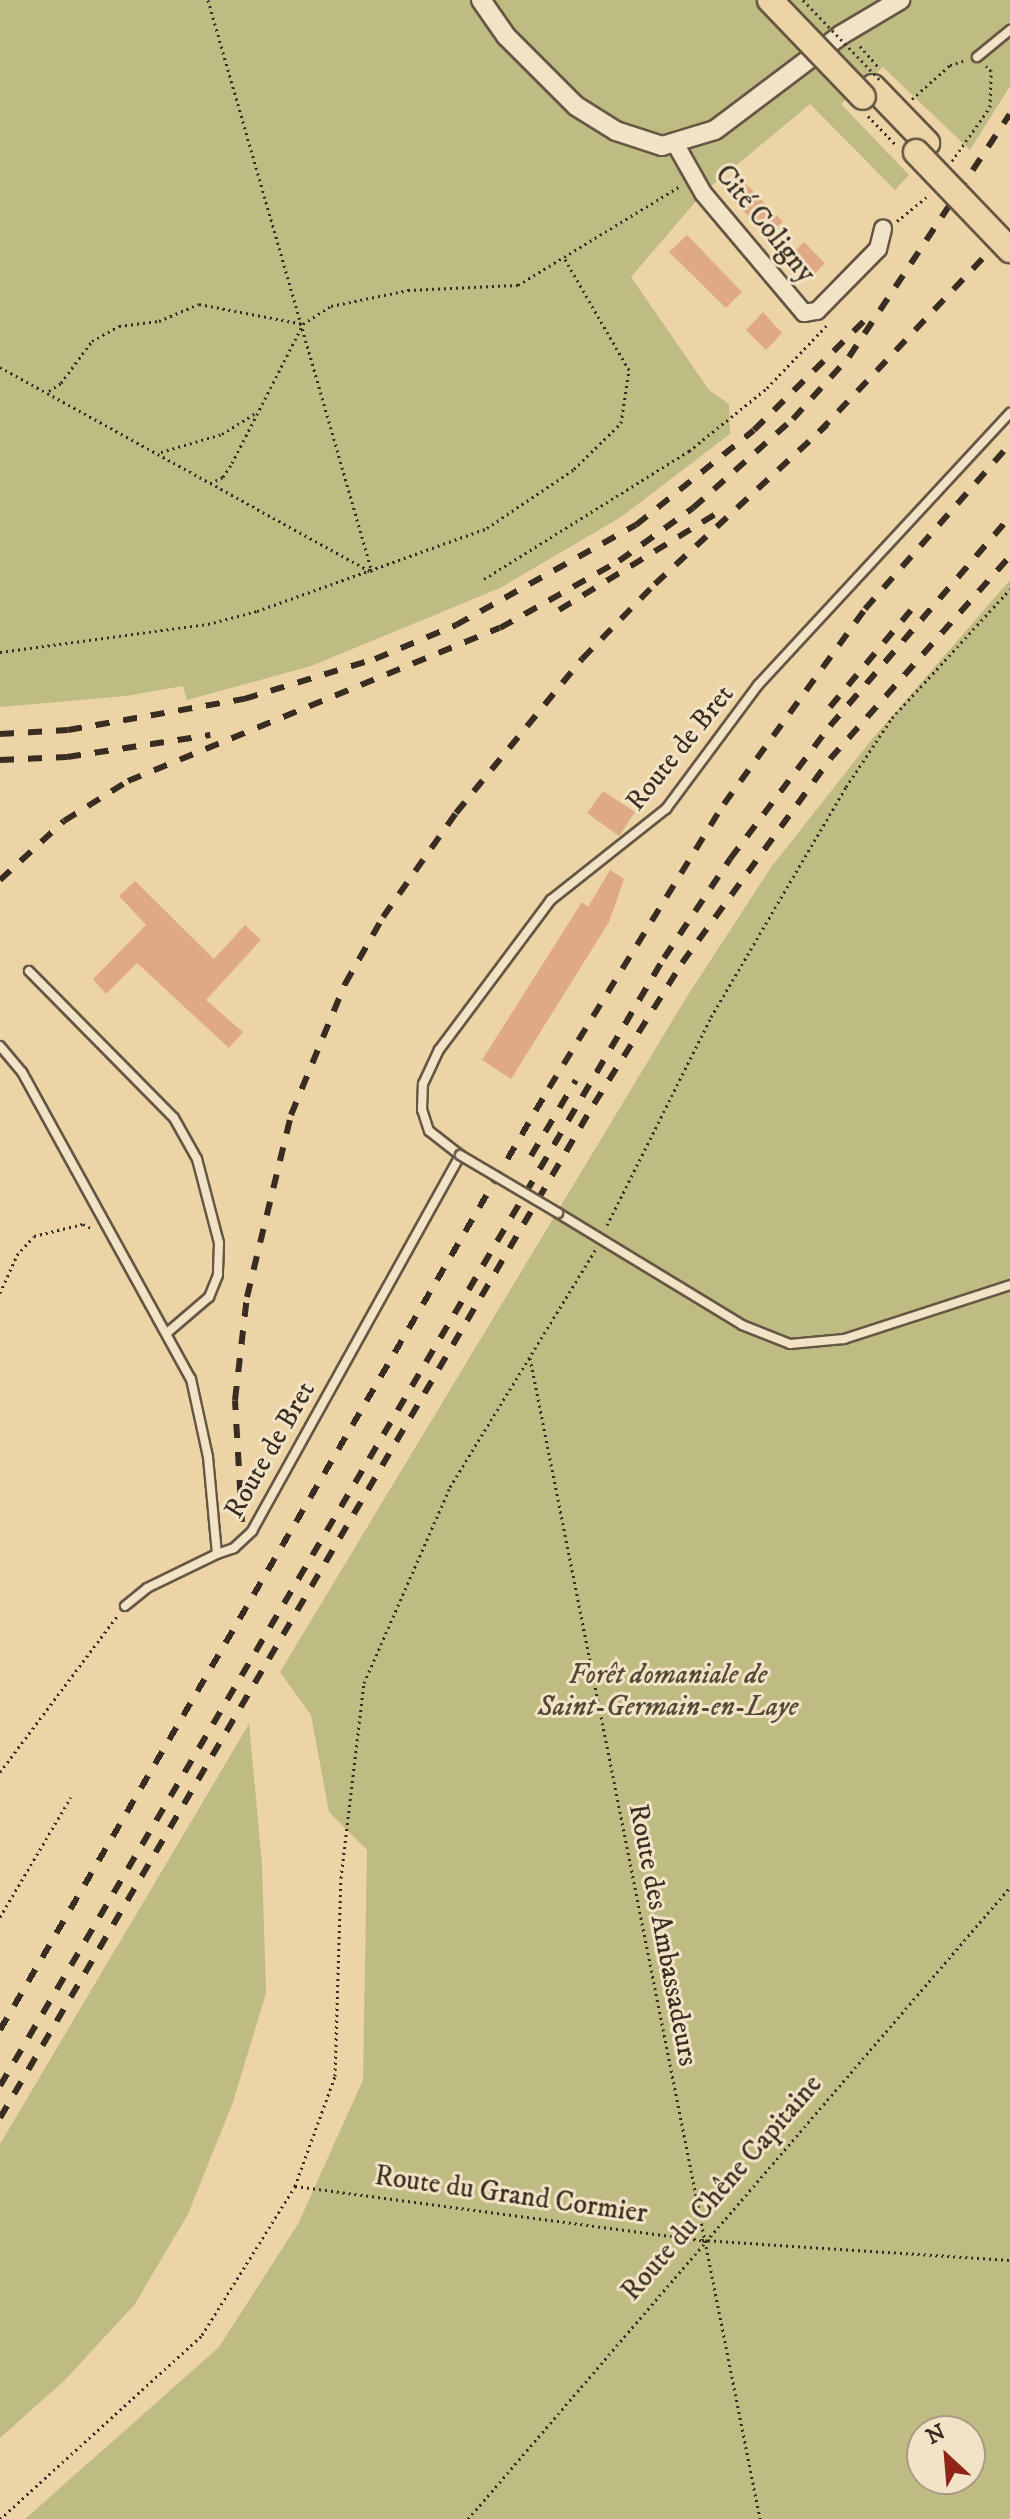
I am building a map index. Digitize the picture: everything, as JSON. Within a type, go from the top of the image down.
[{"type":"main road","points":[[770,0],[897,112],[914,148],[1010,229]]},
{"type":"main road","points":[[789,0],[874,91],[914,148],[1010,250]]},
{"type":"street","points":[[481,0],[506,36],[576,106],[646,144],[676,145],[715,130],[841,35],[900,0]]},
{"type":"street","name":"Cité Coligny","points":[[676,145],[695,181],[804,313],[817,311],[878,249],[883,229]]},
{"type":"lane","points":[[977,57],[1010,30]]},
{"type":"lane","name":"Route de Bret","points":[[1010,413],[758,685],[666,809],[551,900],[439,1050],[423,1084],[422,1110],[429,1131],[460,1155],[603,1237],[742,1325],[790,1344],[844,1339],[1010,1285]]},
{"type":"lane","points":[[29,971],[174,1118],[197,1159],[219,1243],[218,1275],[209,1297],[167,1333]]},
{"type":"lane","name":"Route de Bret","points":[[0,1046],[22,1072],[191,1379],[200,1412],[217,1554],[252,1531],[460,1155]]},
{"type":"lane","points":[[125,1606],[147,1588],[217,1554]]},
{"type":"path","points":[[208,0],[372,572]]},
{"type":"path","points":[[803,0],[914,148]]},
{"type":"path","points":[[855,40],[874,91]]},
{"type":"path","points":[[897,112],[950,65],[977,57],[991,71],[990,107],[946,170]]},
{"type":"path","points":[[210,483],[223,477],[303,324],[331,306],[408,290],[518,285],[565,259],[664,193],[695,181]]},
{"type":"path","points":[[883,229],[919,208],[928,195]]},
{"type":"path","points":[[0,652],[208,624],[372,572],[487,528],[574,469],[621,423],[629,370],[565,259]]},
{"type":"path","points":[[48,392],[61,383],[92,341],[119,326],[159,321],[199,304],[303,324]]},
{"type":"path","points":[[484,579],[689,451],[767,388],[828,324]]},
{"type":"path","points":[[0,367],[160,452],[372,572]]},
{"type":"path","points":[[160,452],[222,434],[256,413]]},
{"type":"path","points":[[0,2519],[202,2335],[295,2186],[335,2076],[341,1878],[364,1683],[450,1487],[603,1237],[643,1145],[711,1017],[846,787],[892,718],[1010,589]]},
{"type":"path","points":[[0,1293],[17,1255],[34,1236],[83,1224],[117,1249]]},
{"type":"path","name":"Route des Ambassadeurs","points":[[530,1358],[702,2240],[760,2519]]},
{"type":"path","points":[[0,1772],[125,1606]]},
{"type":"path","points":[[0,1917],[71,1797]]},
{"type":"path","name":"Route du Chêne Capitaine","points":[[468,2519],[702,2240],[1010,1887]]},
{"type":"path","name":"Route du Grand Cormier","points":[[295,2186],[702,2240],[1010,2260]]},
{"type":"green space","points":[[0,0],[1010,0],[1010,86],[970,150],[883,67],[841,104],[909,175],[895,190],[810,104],[703,193],[631,277],[709,390],[729,404],[730,434],[621,517],[500,588],[311,666],[187,700],[183,686],[126,696],[0,707]]},
{"type":"green space","name":"Forêt domaniale de Saint-Germain-en-Laye","points":[[1010,580],[1010,2519],[25,2519],[219,2347],[298,2224],[363,2080],[367,1850],[329,1812],[311,1715],[280,1672],[686,998],[772,866],[873,738]]},
{"type":"green space","points":[[249,1724],[262,1864],[266,1993],[233,2102],[188,2214],[135,2304],[65,2380],[0,2438],[0,2144]]},
{"type":"building","points":[[745,183],[783,222],[768,235],[730,198]]},
{"type":"building","points":[[687,235],[742,292],[726,308],[669,252]]},
{"type":"building","points":[[804,242],[825,263],[810,279],[788,257]]},
{"type":"building","points":[[763,312],[782,333],[766,350],[746,330]]},
{"type":"building","points":[[603,791],[635,812],[619,836],[587,813]]},
{"type":"building","points":[[610,870],[624,879],[609,922],[511,1079],[482,1060],[582,902],[588,907]]},
{"type":"building","points":[[135,881],[214,959],[245,925],[261,940],[206,1000],[243,1032],[229,1048],[137,963],[106,994],[93,979],[146,925],[119,896]]},
{"type":"railway","points":[[0,880],[64,821],[128,781],[500,628],[619,561],[693,508],[793,419],[849,357],[1010,114]]},
{"type":"railway","points":[[819,432],[1010,229]]},
{"type":"railway","points":[[0,734],[68,730],[244,699],[375,659],[456,625],[636,525],[754,430],[864,321]]},
{"type":"railway","points":[[242,1522],[235,1400],[247,1297],[291,1115],[345,984],[383,917],[456,813],[582,659],[655,584],[827,425]]},
{"type":"railway","points":[[0,2030],[549,1088],[724,804],[865,609],[1010,444]]},
{"type":"railway","points":[[559,610],[719,512]]},
{"type":"railway","points":[[0,2086],[664,958],[730,859],[830,726],[1010,517]]},
{"type":"railway","points":[[0,2118],[594,1104],[682,963],[830,759],[1010,556]]},
{"type":"railway","points":[[830,707],[917,603]]},
{"type":"railway","points":[[0,760],[67,757],[210,735]]},
{"type":"railway","points":[[531,1156],[576,1080]]}]
